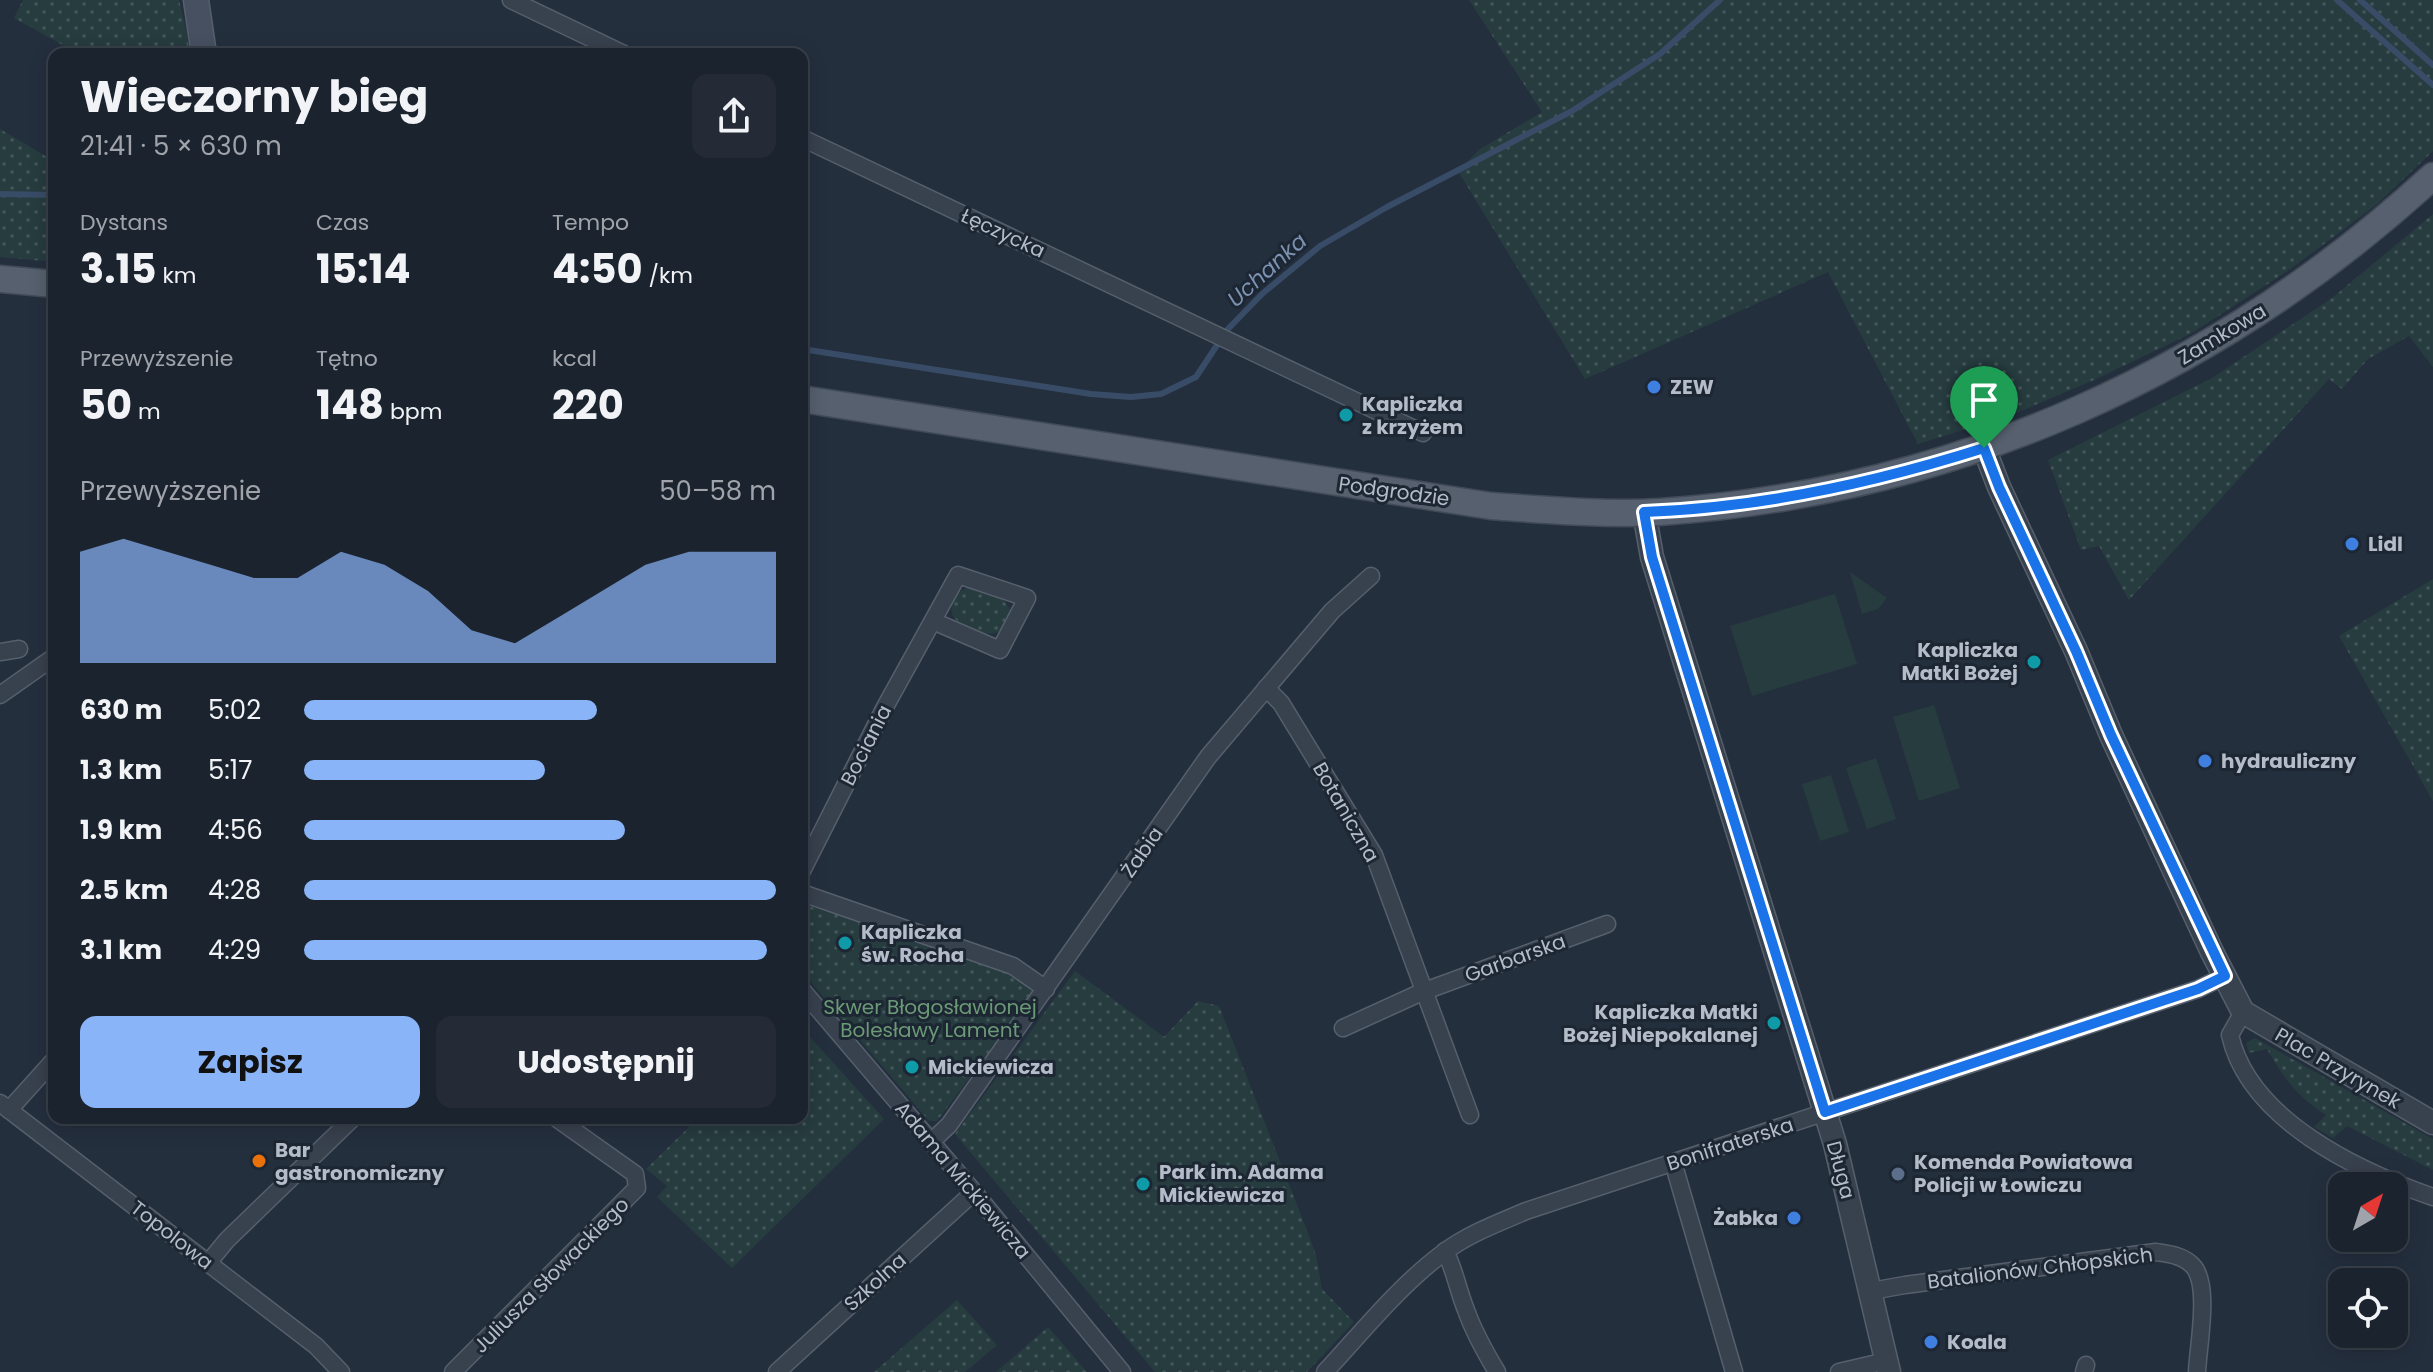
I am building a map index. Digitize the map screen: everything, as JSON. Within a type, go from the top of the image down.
[{"type":"main road","points":[[196,0],[203,48]]},
{"type":"main road","name":"Zamkowa","points":[[1984,448],[2034,430],[2121,391],[2247,322],[2351,247],[2433,176]]},
{"type":"main road","points":[[0,279],[48,283]]},
{"type":"main road","name":"Podgrodzie","points":[[808,400],[1491,506],[1572,512],[1644,512],[1762,501],[1831,489],[1927,466],[1984,448]]},
{"type":"street","points":[[511,0],[611,48]]},
{"type":"street","name":"Łęczycka","points":[[808,141],[1423,433]]},
{"type":"street","points":[[1984,448],[2111,735],[2243,1012],[2230,1035],[2245,1071],[2272,1108],[2293,1127],[2386,1179],[2433,1197]]},
{"type":"street","name":"Długa","points":[[1644,512],[1652,557],[1825,1112],[1888,1367]]},
{"type":"street","name":"Bociania","points":[[808,859],[885,707],[958,575],[1027,598],[1000,650],[933,621]]},
{"type":"street","name":"Żabia","points":[[931,1142],[949,1125],[1208,757],[1332,611],[1371,576]]},
{"type":"street","points":[[0,652],[19,649]]},
{"type":"street","points":[[0,695],[48,661]]},
{"type":"street","name":"Botaniczna","points":[[1266,688],[1281,703],[1374,855],[1422,992],[1470,1115]]},
{"type":"street","points":[[808,895],[1013,966],[1046,989]]},
{"type":"street","name":"Garbarska","points":[[1422,992],[1607,924]]},
{"type":"street","name":"Bonifraterska","points":[[1325,1372],[1408,1283],[1445,1251],[1482,1230],[1526,1211],[2189,992],[2225,976]]},
{"type":"street","points":[[1343,1028],[1422,992]]},
{"type":"street","name":"Adama Mickiewicza","points":[[808,997],[1122,1372]]},
{"type":"street","name":"Plac Przyrynek","points":[[2243,1012],[2433,1123]]},
{"type":"street","points":[[4,1106],[48,1066]]},
{"type":"street","name":"Topolowa","points":[[4,1106],[316,1346],[341,1372]]},
{"type":"street","points":[[208,1263],[237,1230],[347,1124]]},
{"type":"street","name":"Juliusza Słowackiego","points":[[453,1372],[637,1188],[635,1174],[564,1124]]},
{"type":"street","points":[[1673,1162],[1734,1372]]},
{"type":"street","name":"Szkolna","points":[[777,1372],[974,1192]]},
{"type":"street","points":[[1445,1251],[1477,1339],[1497,1372]]},
{"type":"street","name":"Batalionów Chłopskich","points":[[1871,1291],[2156,1252],[2176,1255],[2191,1264],[2201,1277],[2197,1372]]},
{"type":"street","points":[[1839,1372],[1888,1367]]},
{"type":"green space","points":[[23,0],[179,0],[189,48],[68,48],[14,18]]},
{"type":"green space","points":[[1469,0],[2433,0],[2433,151],[2375,206],[2289,270],[2192,333],[2014,414],[1918,444],[1828,272],[1585,379],[1458,171],[1480,149],[1542,112]]},
{"type":"green space","points":[[0,129],[48,157],[48,261],[0,257]]},
{"type":"green space","points":[[2433,214],[2433,367],[2409,336],[2368,359],[2342,389],[2329,379],[2129,600],[2099,546],[2081,550],[2048,460],[2212,378],[2332,298]]},
{"type":"green space","points":[[1850,572],[1887,598],[1878,609],[1862,614]]},
{"type":"green space","points":[[2433,579],[2433,801],[2339,636]]},
{"type":"green space","points":[[973,587],[1002,598],[1010,609],[1002,630],[992,634],[978,631],[960,623],[953,616],[953,602],[964,589]]},
{"type":"green space","points":[[1835,594],[1857,664],[1752,696],[1730,626]]},
{"type":"green space","points":[[1934,705],[1960,788],[1919,801],[1893,717]]},
{"type":"green space","points":[[1876,758],[1896,819],[1867,829],[1846,768]]},
{"type":"green space","points":[[1831,775],[1849,832],[1820,841],[1802,784]]},
{"type":"green space","name":"Skwer Błogosławionej Bolesławy Lament","points":[[808,906],[1003,967],[1026,981],[1033,994],[937,1121],[929,1121],[808,979]]},
{"type":"green space","name":"Park im. Adama Mickiewicza","points":[[1075,971],[1164,1037],[1198,1001],[1219,1006],[1308,1233],[1316,1255],[1322,1289],[1354,1322],[1307,1372],[1155,1372],[955,1134]]},
{"type":"green space","points":[[808,1035],[884,1119],[732,1268],[657,1197],[667,1186],[646,1169],[692,1124],[808,1124]]},
{"type":"green space","points":[[2255,1038],[2433,1139],[2433,1170],[2347,1126],[2333,1138],[2314,1127],[2326,1115],[2292,1086],[2267,1049],[2249,1053],[2246,1043]]},
{"type":"green space","points":[[957,1300],[997,1345],[965,1372],[874,1372]]},
{"type":"green space","points":[[1048,1327],[1087,1372],[996,1372]]},
{"type":"waterway","name":"Uchanka","points":[[808,350],[1091,394],[1131,397],[1161,394],[1196,377],[1227,330],[1262,294],[1320,246],[1387,207],[1572,111],[1660,54],[1720,0]]},
{"type":"waterway","points":[[2337,0],[2433,85]]},
{"type":"waterway","points":[[2360,0],[2433,65]]},
{"type":"waterway","name":"Uchanka","points":[[0,194],[48,195]]},
{"type":"place","name":"ZEW","points":[[1654,387]]},
{"type":"place","name":"Kapliczka z krzyżem","points":[[1346,415]]},
{"type":"place","name":"Lidl","points":[[2352,544]]},
{"type":"place","name":"Kapliczka Matki Bożej","points":[[2034,662]]},
{"type":"place","name":"hydrauliczny","points":[[2205,761]]},
{"type":"place","name":"Kapliczka św. Rocha","points":[[845,943]]},
{"type":"place","name":"Kapliczka Matki Bożej Niepokalanej","points":[[1774,1023]]},
{"type":"place","name":"Mickiewicza","points":[[912,1067]]},
{"type":"place","name":"Bar gastronomiczny","points":[[259,1161]]},
{"type":"place","name":"Komenda Powiatowa Policji w Łowiczu","points":[[1898,1174]]},
{"type":"place","name":"Park im. Adama Mickiewicza","points":[[1143,1184]]},
{"type":"place","name":"Żabka","points":[[1794,1218]]},
{"type":"place","name":"Koala","points":[[1931,1342]]},
{"type":"route","points":[[1984,448],[2111,735],[2225,976],[2198,989],[1825,1112],[1652,557],[1644,512],[1762,501],[1831,489],[1927,466],[1984,448]]}]
